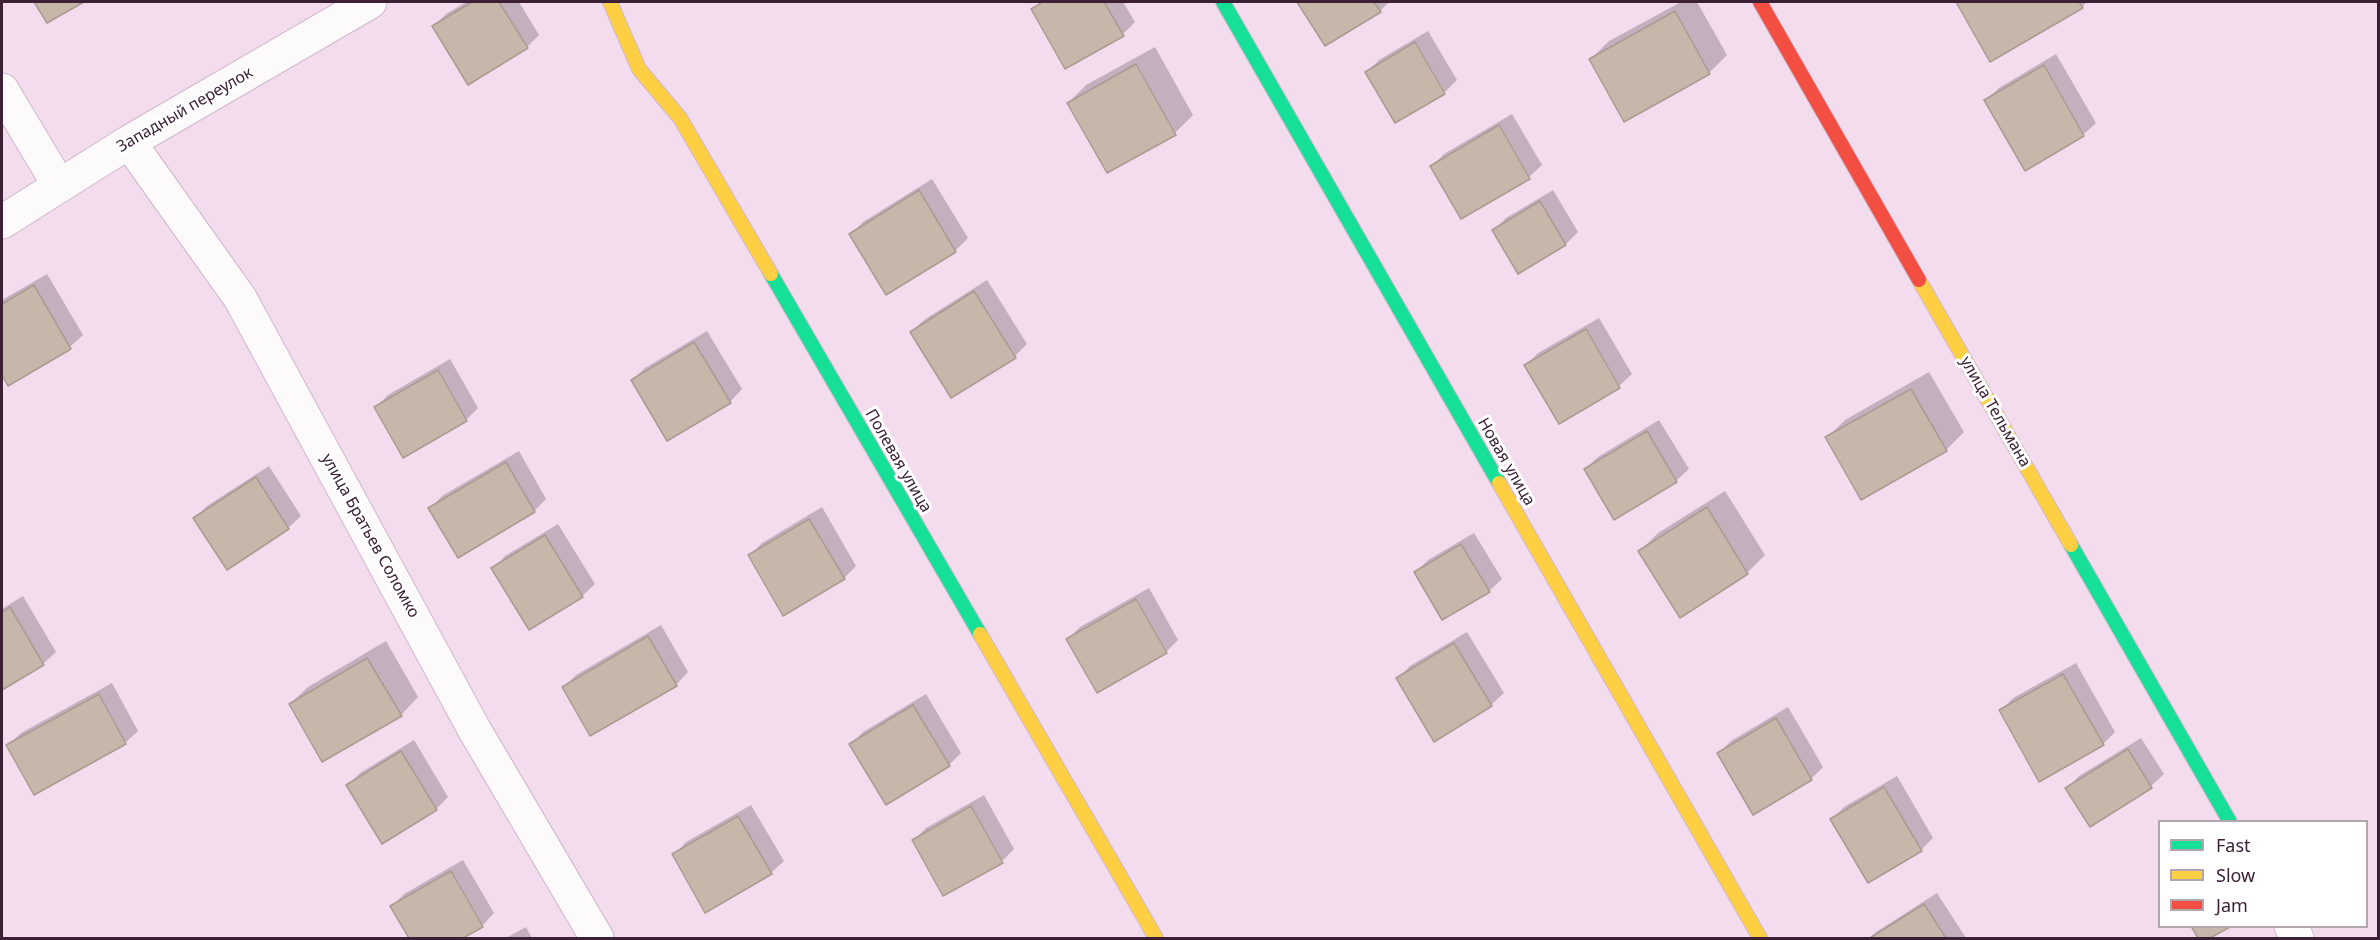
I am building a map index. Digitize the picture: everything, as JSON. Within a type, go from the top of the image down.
[{"type":"street","name":"Западный переулок","points":[[2,222],[129,142],[370,2]]},
{"type":"street","name":"Полевая улица","points":[[610,2],[639,69],[680,118],[1156,939]]},
{"type":"street","name":"Новая улица","points":[[1223,2],[1760,939]]},
{"type":"street","name":"улица Тельмана","points":[[1760,2],[2229,820]]},
{"type":"street","points":[[2,90],[59,185]]},
{"type":"street","name":"улица Братьев Соломко","points":[[129,142],[240,298],[474,729],[597,939]]},
{"type":"building","points":[[34,2],[84,2],[47,23]]},
{"type":"building","points":[[472,2],[499,2],[528,48],[468,85],[432,26]]},
{"type":"building","points":[[1043,2],[1104,2],[1124,36],[1065,69],[1031,9]]},
{"type":"building","points":[[1297,2],[1374,2],[1381,12],[1325,46]]},
{"type":"building","points":[[1956,2],[2079,2],[2083,8],[1990,62]]},
{"type":"building","points":[[1675,11],[1710,74],[1624,122],[1589,59]]},
{"type":"building","points":[[1415,42],[1445,94],[1395,123],[1365,72]]},
{"type":"building","points":[[1136,64],[1176,135],[1107,173],[1067,103]]},
{"type":"building","points":[[2044,65],[2084,136],[2025,171],[1984,100]]},
{"type":"building","points":[[1499,125],[1530,179],[1461,219],[1430,166]]},
{"type":"building","points":[[919,190],[956,252],[886,295],[849,234]]},
{"type":"building","points":[[1540,201],[1566,245],[1518,274],[1492,230]]},
{"type":"building","points":[[34,285],[71,349],[8,386],[2,375],[2,304]]},
{"type":"building","points":[[974,291],[1016,358],[951,398],[910,332]]},
{"type":"building","points":[[1586,329],[1620,388],[1559,424],[1524,365]]},
{"type":"building","points":[[694,342],[731,403],[667,441],[631,380]]},
{"type":"building","points":[[438,370],[467,421],[403,458],[374,407]]},
{"type":"building","points":[[1911,389],[1947,451],[1861,500],[1825,437]]},
{"type":"building","points":[[1647,431],[1677,482],[1614,520],[1584,469]]},
{"type":"building","points":[[506,462],[535,512],[458,558],[428,508]]},
{"type":"building","points":[[256,477],[289,529],[227,570],[193,518]]},
{"type":"building","points":[[1707,507],[1748,574],[1680,618],[1638,551]]},
{"type":"building","points":[[809,519],[845,579],[783,616],[748,555]]},
{"type":"building","points":[[545,535],[583,597],[529,630],[491,568]]},
{"type":"building","points":[[1461,544],[1490,592],[1442,620],[1414,572]]},
{"type":"building","points":[[1136,599],[1167,653],[1097,693],[1066,639]]},
{"type":"building","points":[[10,607],[44,665],[2,690],[2,613]]},
{"type":"building","points":[[648,636],[677,686],[590,736],[562,687]]},
{"type":"building","points":[[1454,643],[1492,706],[1434,742],[1396,678]]},
{"type":"building","points":[[367,658],[402,716],[322,762],[289,704]]},
{"type":"building","points":[[2063,674],[2104,745],[2039,782],[1999,710]]},
{"type":"building","points":[[99,694],[126,744],[34,795],[6,745]]},
{"type":"building","points":[[913,705],[950,766],[886,805],[849,744]]},
{"type":"building","points":[[1776,718],[1812,780],[1753,815],[1717,753]]},
{"type":"building","points":[[2128,749],[2152,788],[2090,827],[2065,788]]},
{"type":"building","points":[[401,751],[437,810],[382,844],[346,785]]},
{"type":"building","points":[[1884,787],[1922,851],[1868,883],[1830,819]]},
{"type":"building","points":[[971,806],[1003,863],[943,896],[912,840]]},
{"type":"building","points":[[738,816],[772,874],[705,913],[672,854]]},
{"type":"building","points":[[451,871],[483,927],[463,938],[409,938],[390,906]]},
{"type":"building","points":[[1924,904],[1946,938],[1870,938]]},
{"type":"building","points":[[2192,928],[2228,928],[2210,938],[2198,938]]},
{"type":"traffic: fast","points":[[1223,2],[1499,483]]},
{"type":"traffic: fast","points":[[771,274],[980,634]]},
{"type":"traffic: fast","points":[[2071,545],[2229,820]]},
{"type":"traffic: slow","points":[[610,2],[639,69],[680,118],[771,274]]},
{"type":"traffic: slow","points":[[1919,280],[2071,545]]},
{"type":"traffic: slow","points":[[1499,483],[1760,938]]},
{"type":"traffic: slow","points":[[980,634],[1156,938]]},
{"type":"traffic: jam","points":[[1760,2],[1919,280]]}]
